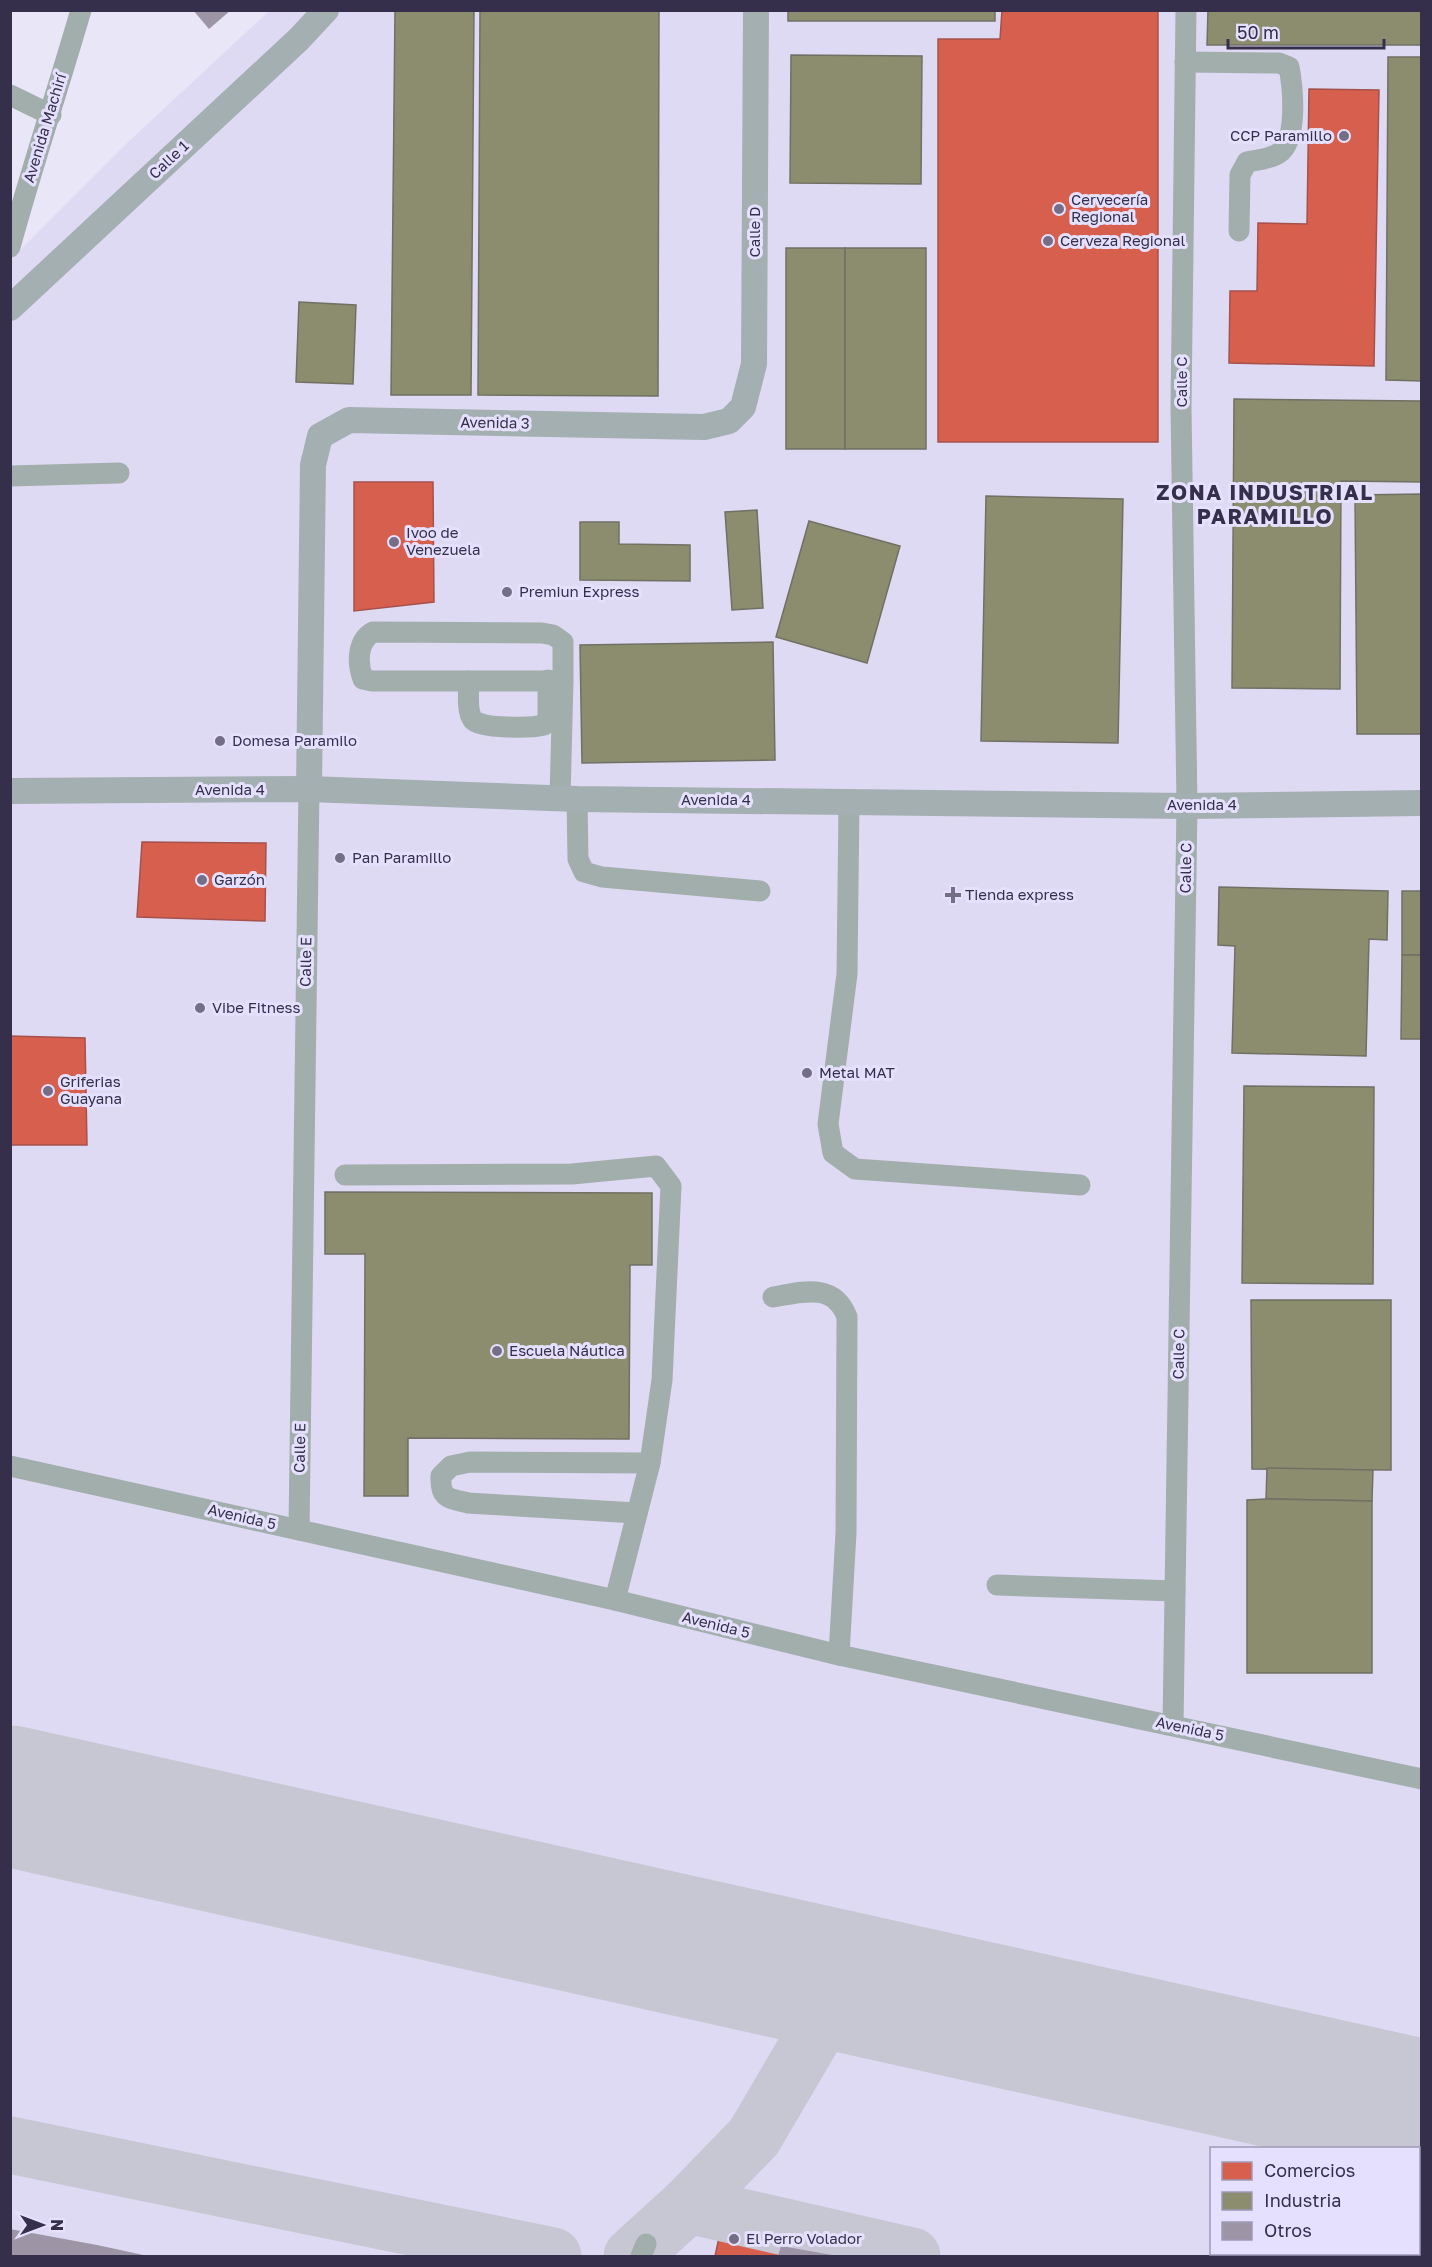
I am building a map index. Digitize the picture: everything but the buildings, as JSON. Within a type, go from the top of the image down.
[{"type":"main road","name":"Calle 1","points":[[10,308],[290,47],[326,10]]},
{"type":"main road","name":"Calle D","points":[[704,427],[729,421],[743,407],[754,364],[756,10]]},
{"type":"main road","name":"Avenida 3","points":[[313,465],[320,436],[349,420],[704,427]]},
{"type":"main road","name":"Calle E","points":[[309,789],[313,465]]},
{"type":"main road","name":"Avenida 4","points":[[10,791],[309,789],[569,799],[1187,806],[1422,802]]},
{"type":"street","name":"Avenida Machirí","points":[[10,247],[21,204],[51,115],[81,10]]},
{"type":"street","name":"Calle C","points":[[1173,1725],[1187,806],[1181,407],[1186,10]]},
{"type":"street","points":[[1185,62],[1279,63],[1289,67],[1292,82],[1291,132],[1288,144],[1278,154],[1247,162],[1240,176],[1239,231]]},
{"type":"street","points":[[10,95],[51,115]]},
{"type":"street","points":[[10,476],[119,473]]},
{"type":"street","points":[[469,681],[470,713],[473,720],[482,725],[533,728],[544,725],[548,718],[556,681],[563,642],[554,634],[374,632],[365,637],[361,645],[360,671],[363,679],[372,681],[469,681],[556,681]]},
{"type":"street","points":[[556,681],[569,799],[578,859],[584,872],[602,877],[760,891]]},
{"type":"street","name":"Calle E","points":[[299,1530],[309,789]]},
{"type":"street","points":[[849,801],[847,974],[828,1124],[833,1153],[855,1168],[1080,1185]]},
{"type":"street","points":[[345,1175],[573,1174],[656,1166],[671,1186],[663,1380],[650,1463],[615,1600]]},
{"type":"street","points":[[773,1297],[806,1291],[824,1293],[835,1298],[842,1305],[847,1317],[846,1533],[839,1654]]},
{"type":"street","points":[[636,1513],[468,1503],[446,1497],[441,1490],[441,1476],[451,1466],[470,1462],[650,1463]]},
{"type":"street","name":"Avenida 5","points":[[10,1466],[615,1600],[839,1654],[1422,1779]]},
{"type":"street","points":[[997,1585],[1175,1591]]},
{"type":"shaded area","name":"ZONA INDUSTRIAL PARAMILLO","points":[[269,11],[1421,11],[1421,2256],[11,2256],[11,259],[126,144]]},
{"type":"taxiway","points":[[632,2256],[688,2205],[754,2137],[845,1982]]},
{"type":"taxiway","points":[[10,2145],[553,2256]]},
{"type":"taxiway","points":[[688,2205],[912,2256]]},
{"type":"runway","points":[[10,1796],[1422,2110]]},
{"type":"place","name":"CCP Paramillo","points":[[1344,136]]},
{"type":"place","name":"Cervecería Regional","points":[[1059,209]]},
{"type":"place","name":"Cerveza Regional","points":[[1048,241]]},
{"type":"place","name":"Ivoo de Venezuela","points":[[394,542]]},
{"type":"place","name":"Premiun Express","points":[[507,592]]},
{"type":"place","name":"Domesa Paramilo","points":[[220,741]]},
{"type":"place","name":"Pan Paramillo","points":[[340,858]]},
{"type":"place","name":"Garzón","points":[[202,880]]},
{"type":"place","name":"Tienda express","points":[[953,895]]},
{"type":"place","name":"Vibe Fitness","points":[[200,1008]]},
{"type":"place","name":"Metal MAT","points":[[807,1073]]},
{"type":"place","name":"Griferias Guayana","points":[[48,1091]]},
{"type":"place","name":"Escuela Náutica","points":[[497,1351]]},
{"type":"place","name":"El Perro Volador","points":[[734,2239]]},
{"type":"district","name":"ZONA INDUSTRIAL PARAMILLO","points":[[1265,505]]}]
